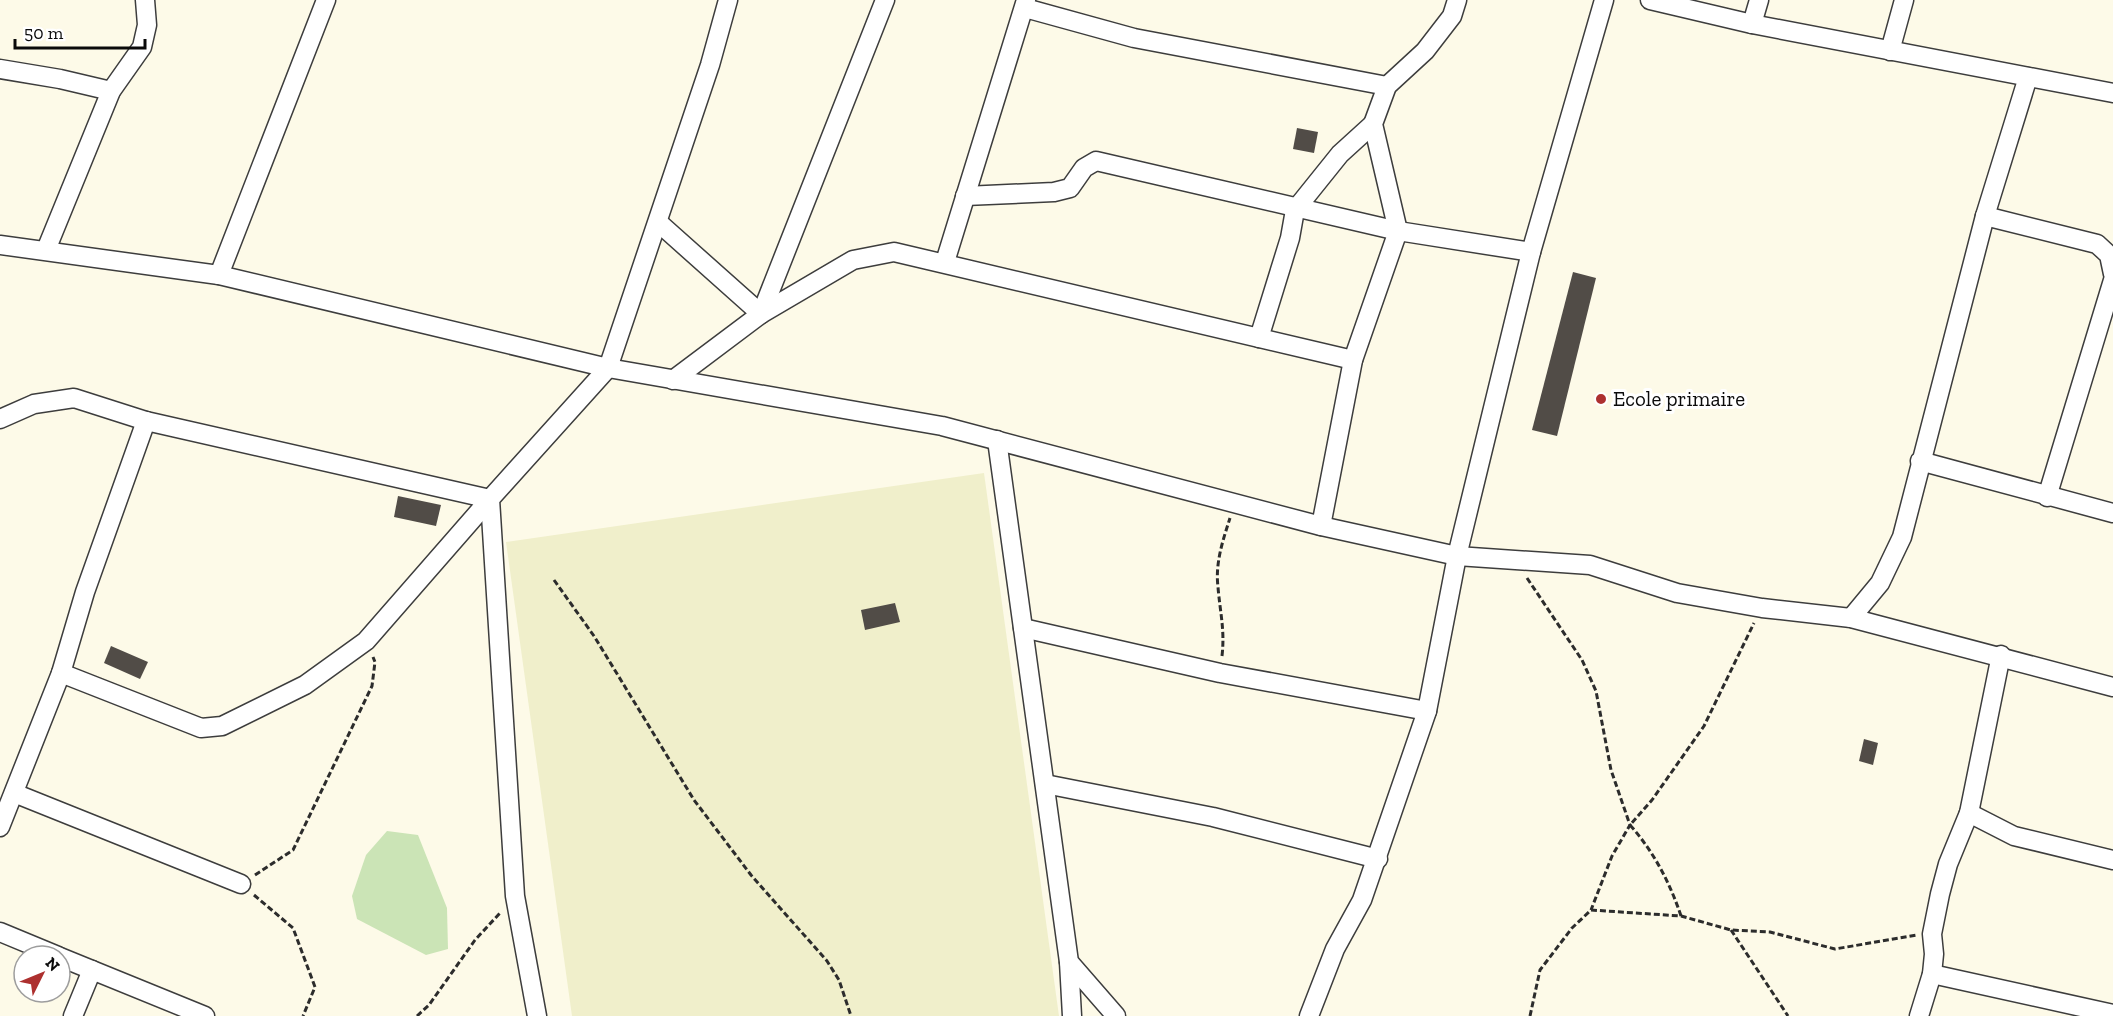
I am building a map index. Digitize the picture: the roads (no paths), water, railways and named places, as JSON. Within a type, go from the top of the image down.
[{"type":"street","points":[[46,250],[111,91],[142,47],[147,25],[145,0]]},
{"type":"street","points":[[219,275],[326,0]]},
{"type":"street","points":[[62,673],[201,728],[222,726],[305,685],[366,641],[608,368],[711,66],[728,0]]},
{"type":"street","points":[[761,314],[885,0]]},
{"type":"street","points":[[1259,338],[1290,238],[1295,210],[1341,154],[1373,124],[1387,86],[1425,51],[1452,16],[1457,0]]},
{"type":"street","points":[[1309,1016],[1335,949],[1362,900],[1378,859],[1427,711],[1457,555],[1531,252],[1604,0]]},
{"type":"street","points":[[1650,0],[1752,24],[2113,93]]},
{"type":"street","points":[[1752,24],[1759,0]]},
{"type":"street","points":[[1890,51],[1904,0]]},
{"type":"street","points":[[945,262],[1025,4],[1134,38],[1387,86]]},
{"type":"street","points":[[0,69],[60,79],[111,91]]},
{"type":"street","points":[[1851,618],[1880,583],[1902,537],[1985,216],[2028,77]]},
{"type":"street","points":[[1321,526],[1353,360],[1398,231],[1373,124]]},
{"type":"street","points":[[965,196],[1054,192],[1070,188],[1084,168],[1096,161],[1295,210],[1398,231],[1531,252]]},
{"type":"street","points":[[1985,216],[2097,244],[2109,255],[2113,274]]},
{"type":"street","points":[[659,223],[761,314]]},
{"type":"street","points":[[0,245],[219,275],[608,368],[942,426],[1321,526],[1457,555],[1590,565],[1677,593],[1762,608],[1851,618],[2113,687]]},
{"type":"street","points":[[673,380],[761,314],[853,260],[894,252],[945,262],[1353,360]]},
{"type":"street","points":[[2047,497],[2113,280]]},
{"type":"street","points":[[0,419],[34,404],[74,398],[146,421],[490,499]]},
{"type":"street","points":[[0,826],[62,673],[86,592],[146,421]]},
{"type":"street","points":[[997,440],[1045,784],[1068,962],[1072,1016]]},
{"type":"street","points":[[1920,461],[2113,513]]},
{"type":"street","points":[[490,499],[514,897],[537,1016]]},
{"type":"street","points":[[1023,628],[1220,673],[1427,711]]},
{"type":"street","points":[[1919,1016],[1932,974],[1934,954],[1932,934],[1948,864],[1970,813],[2001,656]]},
{"type":"street","points":[[1045,784],[1213,817],[1378,859]]},
{"type":"street","points":[[14,793],[241,884]]},
{"type":"street","points":[[1970,813],[2014,836],[2113,860]]},
{"type":"street","points":[[0,932],[30,944]]},
{"type":"street","points":[[72,962],[205,1016]]},
{"type":"street","points":[[1068,962],[1116,1016]]},
{"type":"street","points":[[73,1016],[92,970]]},
{"type":"street","points":[[1932,974],[2113,1014]]},
{"type":"place","name":"Ecole primaire","points":[[1601,399]]}]
